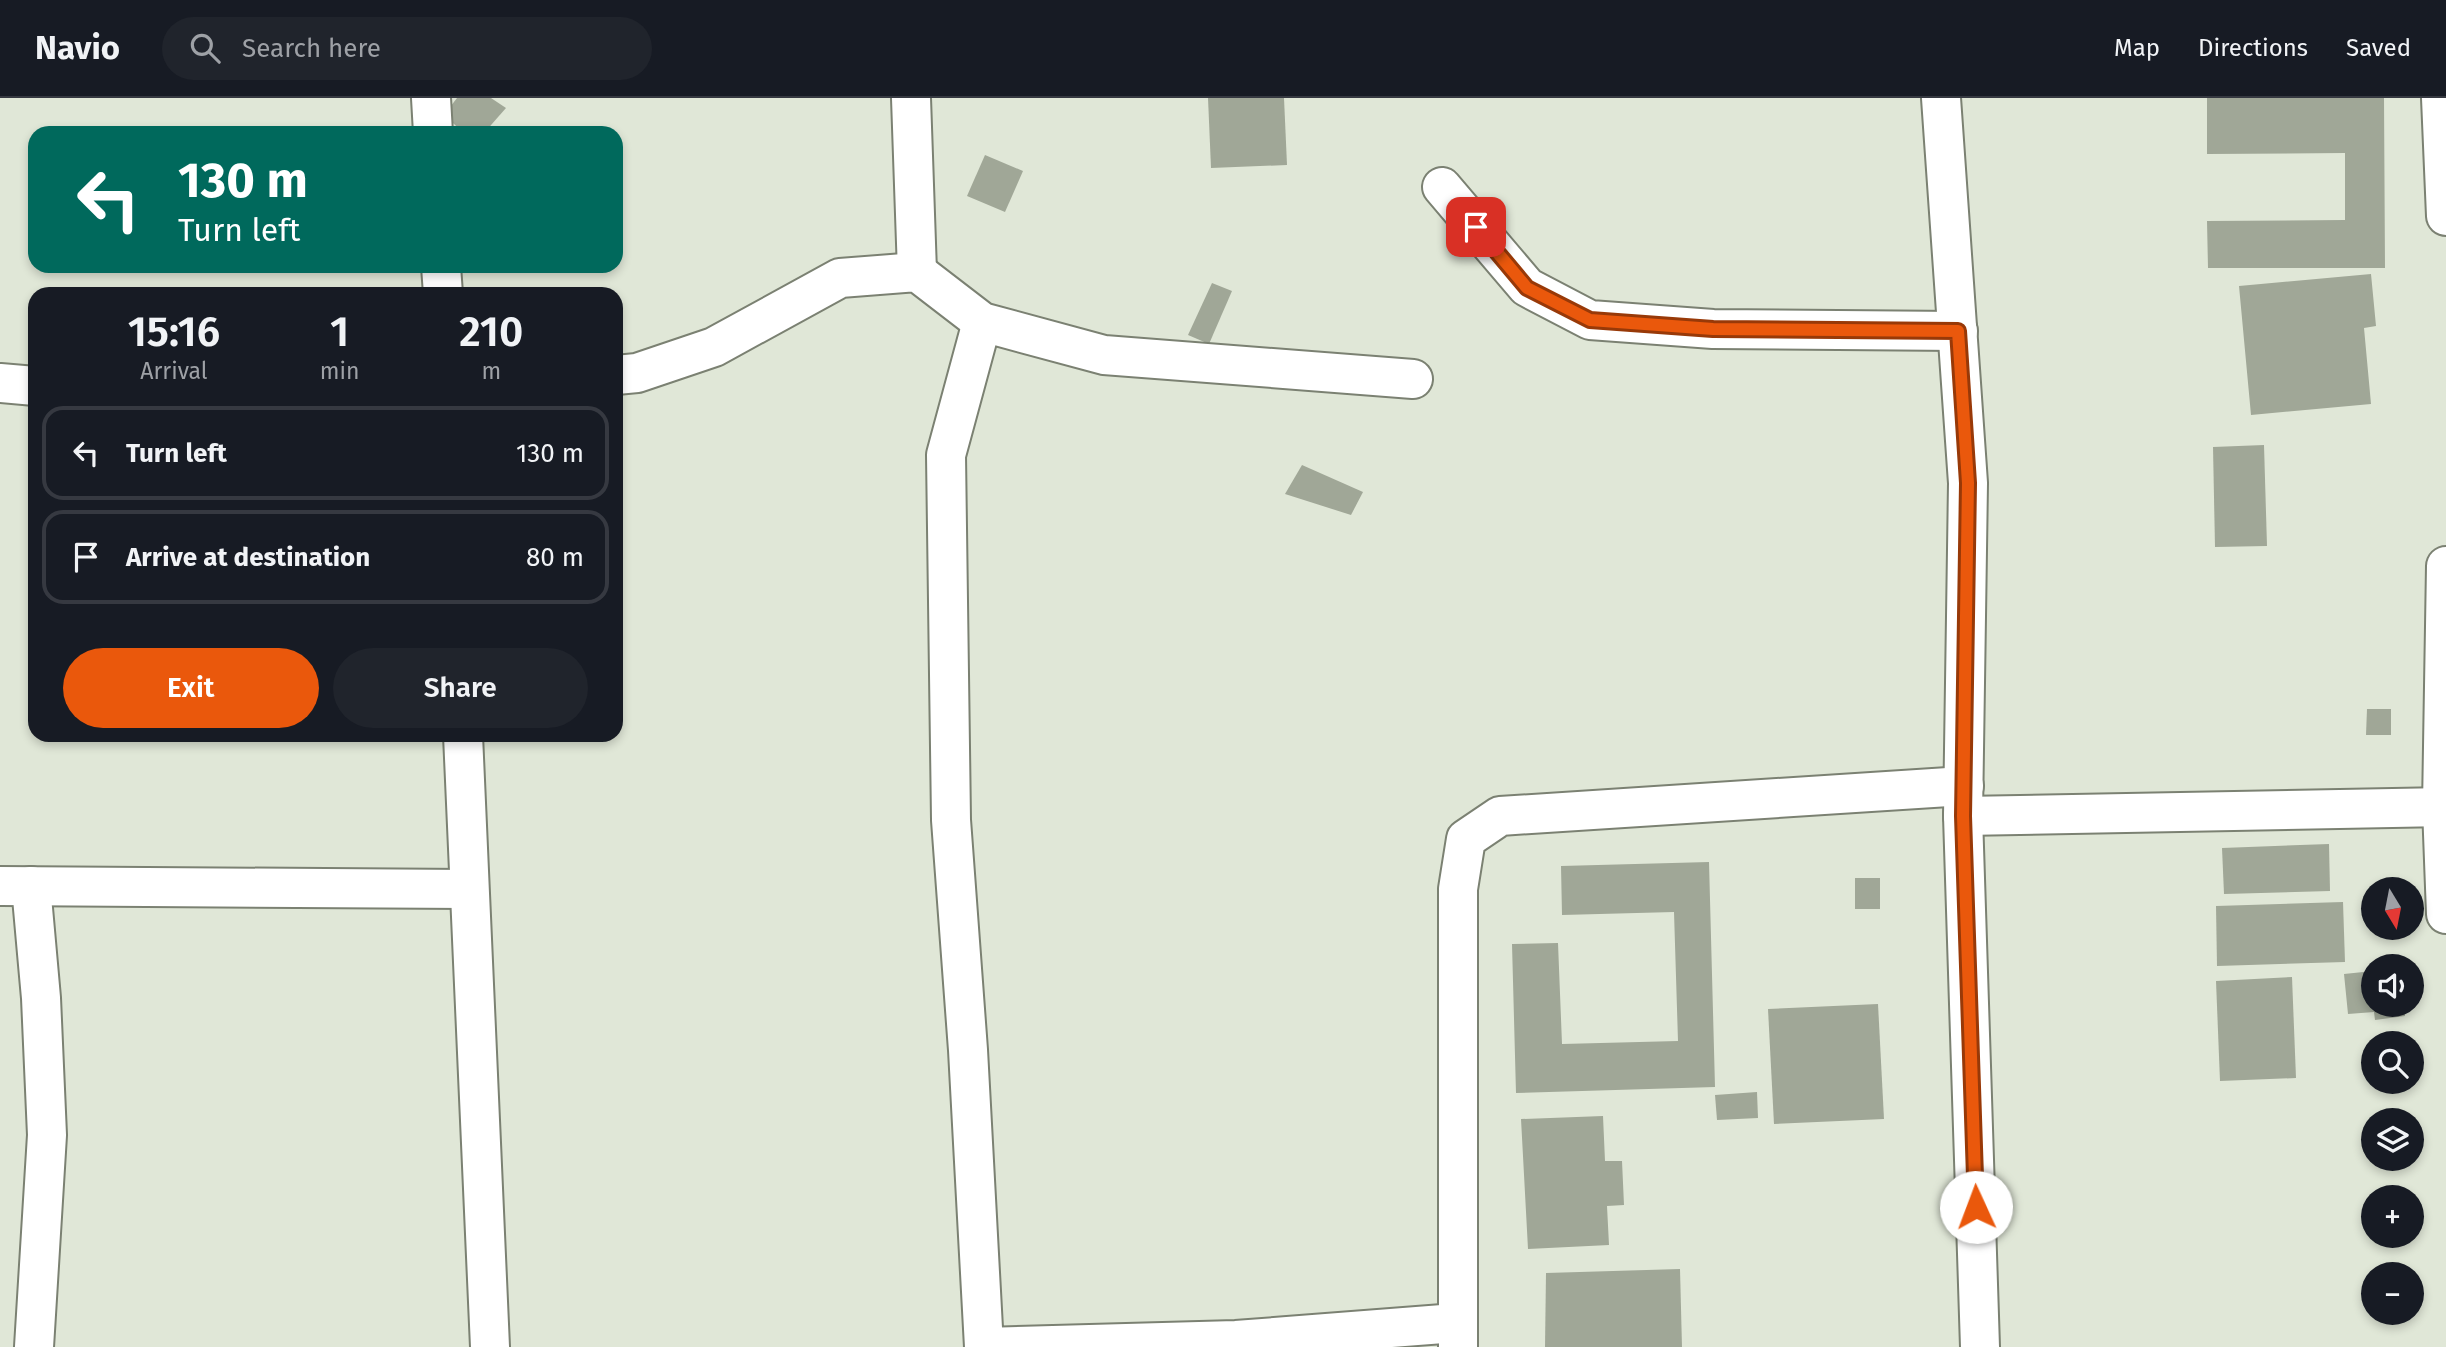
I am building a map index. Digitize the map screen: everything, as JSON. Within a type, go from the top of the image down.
[{"type":"street","points":[[431,98],[433,126]]},
{"type":"street","points":[[911,98],[917,272]]},
{"type":"street","points":[[1941,98],[1968,483],[1964,801],[1980,1347]]},
{"type":"street","points":[[2441,98],[2446,216]]},
{"type":"street","points":[[1442,187],[1527,288],[1590,320],[1713,329],[1958,331]]},
{"type":"street","points":[[623,374],[637,373],[714,347],[840,278],[917,272],[982,321],[1104,355],[1413,379]]},
{"type":"street","points":[[982,321],[946,455],[951,820],[968,1050],[984,1347],[1457,1335],[1458,889],[1465,839],[1500,816],[1964,801],[2444,807]]},
{"type":"street","points":[[0,383],[28,385]]},
{"type":"street","points":[[2446,566],[2446,914]]},
{"type":"street","points":[[463,742],[490,1347]]},
{"type":"street","points":[[34,1347],[47,1135],[41,998],[15,886],[469,889]]},
{"type":"building","points":[[457,98],[491,98],[506,108],[490,126],[456,126],[444,115]]},
{"type":"building","points":[[1208,98],[1284,98],[1287,165],[1211,168]]},
{"type":"building","points":[[2207,98],[2384,98],[2385,268],[2208,268],[2207,221],[2345,220],[2345,153],[2207,154]]},
{"type":"building","points":[[985,155],[1023,171],[1005,212],[967,196]]},
{"type":"building","points":[[2371,274],[2376,326],[2364,328],[2371,404],[2251,415],[2239,286]]},
{"type":"building","points":[[1212,283],[1232,291],[1209,344],[1188,335]]},
{"type":"building","points":[[2264,445],[2267,546],[2215,547],[2213,447]]},
{"type":"building","points":[[1302,465],[1363,492],[1351,515],[1285,494]]},
{"type":"building","points":[[2367,709],[2391,709],[2391,735],[2366,735]]},
{"type":"building","points":[[2329,844],[2330,891],[2224,894],[2222,848]]},
{"type":"building","points":[[1709,862],[1715,1087],[1516,1093],[1512,944],[1558,943],[1562,1044],[1678,1041],[1674,912],[1562,915],[1561,866]]},
{"type":"building","points":[[1855,878],[1880,878],[1880,909],[1855,909]]},
{"type":"building","points":[[2343,902],[2345,962],[2217,966],[2216,906]]},
{"type":"building","points":[[2361,972],[2361,1013],[2348,1014],[2344,974]]},
{"type":"building","points":[[2292,977],[2296,1078],[2220,1081],[2216,981]]},
{"type":"building","points":[[1878,1004],[1884,1119],[1774,1124],[1768,1009]]},
{"type":"building","points":[[2375,1017],[2398,1017],[2375,1020]]},
{"type":"building","points":[[1757,1092],[1758,1118],[1717,1120],[1715,1095]]},
{"type":"building","points":[[1603,1116],[1605,1161],[1622,1161],[1624,1205],[1607,1206],[1609,1245],[1528,1249],[1521,1119]]},
{"type":"building","points":[[1680,1269],[1682,1347],[1545,1347],[1546,1273]]},
{"type":"route","points":[[1476,227],[1527,288],[1590,320],[1713,329],[1958,331],[1968,483],[1963,816],[1976,1207]]}]
